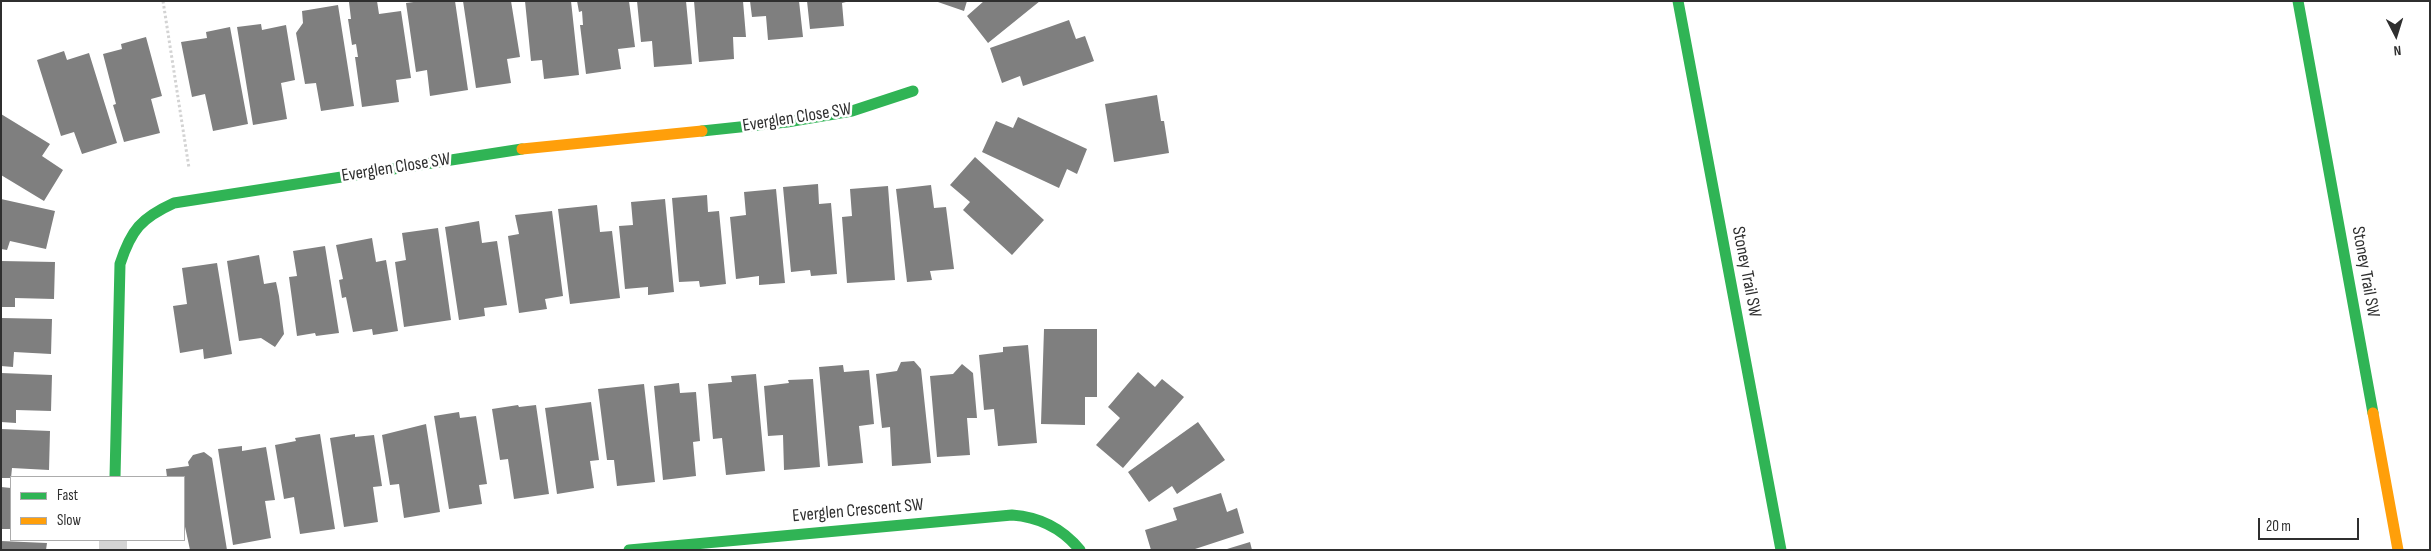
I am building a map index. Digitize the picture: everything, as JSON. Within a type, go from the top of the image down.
[{"type":"main road","name":"Stoney Trail SW","points":[[1678,1],[1781,550]]},
{"type":"main road","name":"Stoney Trail SW","points":[[2298,1],[2398,550]]},
{"type":"main road","name":"Everglen Close SW","points":[[114,476],[120,264],[131,231],[146,217],[174,203],[504,151],[788,122],[852,111],[913,91]]},
{"type":"main road","points":[[2385,481],[2405,550]]},
{"type":"main road","name":"Everglen Crescent SW","points":[[629,550],[1012,515],[1027,516],[1047,522],[1067,535],[1080,550]]},
{"type":"path","points":[[163,1],[194,201]]},
{"type":"building","points":[[377,1],[379,14],[401,11],[411,78],[396,80],[399,102],[362,107],[355,57],[358,57],[356,44],[352,45],[348,19],[351,19],[349,2]]},
{"type":"building","points":[[455,1],[468,90],[430,96],[427,70],[416,72],[406,3]]},
{"type":"building","points":[[463,1],[511,1],[520,57],[507,59],[511,83],[476,88]]},
{"type":"building","points":[[525,1],[571,1],[579,75],[544,79],[542,60],[531,61]]},
{"type":"building","points":[[577,1],[629,1],[635,47],[618,49],[621,69],[586,74],[580,25],[583,25],[582,11],[579,12]]},
{"type":"building","points":[[637,1],[686,1],[692,64],[654,67],[652,41],[641,42]]},
{"type":"building","points":[[694,1],[743,1],[746,37],[733,37],[734,59],[699,62]]},
{"type":"building","points":[[750,1],[799,1],[803,37],[768,40],[766,16],[752,17]]},
{"type":"building","points":[[807,1],[850,1],[842,3],[844,26],[810,29]]},
{"type":"building","points":[[935,1],[967,1],[964,11]]},
{"type":"building","points":[[984,1],[1040,1],[988,43],[967,16]]},
{"type":"building","points":[[338,5],[354,106],[321,111],[316,83],[305,84],[296,33],[303,23],[302,11]]},
{"type":"building","points":[[1069,20],[1076,39],[1085,36],[1094,61],[1023,86],[1020,76],[1002,83],[990,48]]},
{"type":"building","points":[[261,24],[262,30],[286,25],[295,80],[281,83],[287,119],[253,125],[237,27]]},
{"type":"building","points":[[230,27],[248,124],[213,131],[205,94],[192,97],[181,42],[207,38],[206,32]]},
{"type":"building","points":[[146,37],[162,96],[151,99],[160,133],[124,142],[113,105],[116,104],[103,54],[122,49],[121,44]]},
{"type":"building","points":[[64,51],[67,60],[89,53],[117,143],[82,154],[74,132],[61,136],[37,60]]},
{"type":"building","points":[[1157,95],[1161,121],[1164,121],[1169,153],[1114,162],[1105,104]]},
{"type":"building","points":[[1,114],[50,144],[42,156],[63,170],[44,201],[1,175]]},
{"type":"building","points":[[1018,117],[1087,149],[1077,174],[1067,169],[1059,188],[982,152],[996,121],[1013,128]]},
{"type":"building","points":[[975,157],[1044,220],[1012,255],[963,210],[970,202],[950,185]]},
{"type":"building","points":[[818,184],[819,204],[831,203],[837,274],[811,276],[810,270],[791,272],[783,187]]},
{"type":"building","points":[[931,185],[934,208],[946,207],[954,269],[930,271],[932,280],[907,282],[896,189]]},
{"type":"building","points":[[888,186],[895,280],[847,283],[842,217],[852,216],[850,189]]},
{"type":"building","points":[[776,189],[785,283],[759,285],[759,276],[736,279],[730,217],[746,215],[744,192]]},
{"type":"building","points":[[707,195],[708,212],[719,211],[726,284],[700,287],[699,281],[679,282],[672,198]]},
{"type":"building","points":[[1,199],[55,211],[46,249],[10,241],[7,250],[1,249]]},
{"type":"building","points":[[665,199],[674,292],[648,295],[648,287],[625,289],[619,226],[633,225],[631,202]]},
{"type":"building","points":[[597,205],[600,232],[612,231],[620,298],[570,304],[558,209]]},
{"type":"building","points":[[552,211],[563,296],[545,299],[547,309],[519,313],[508,236],[519,234],[515,215]]},
{"type":"building","points":[[479,221],[482,243],[497,241],[507,305],[484,308],[485,316],[459,320],[445,227]]},
{"type":"building","points":[[438,228],[451,320],[404,327],[395,262],[406,260],[402,233]]},
{"type":"building","points":[[372,238],[376,262],[386,260],[398,331],[373,335],[372,329],[353,332],[346,297],[342,298],[339,280],[343,279],[336,245]]},
{"type":"building","points":[[325,246],[339,333],[316,336],[315,333],[297,336],[289,277],[297,276],[293,251]]},
{"type":"building","points":[[259,255],[264,284],[276,282],[279,296],[284,334],[275,347],[261,338],[239,341],[227,261]]},
{"type":"building","points":[[1,261],[55,262],[54,299],[15,298],[15,307],[1,307]]},
{"type":"building","points":[[217,263],[232,354],[204,359],[203,349],[180,353],[173,306],[187,304],[182,268]]},
{"type":"building","points":[[1,318],[52,319],[51,354],[14,352],[13,367],[1,366]]},
{"type":"building","points":[[1044,329],[1097,329],[1097,397],[1085,397],[1085,425],[1041,424]]},
{"type":"building","points":[[1028,345],[1037,443],[998,446],[994,409],[984,410],[979,355],[1003,352],[1003,347]]},
{"type":"building","points":[[914,361],[921,369],[931,463],[892,466],[890,427],[882,428],[876,374],[897,371],[901,362]]},
{"type":"building","points":[[962,364],[973,373],[977,418],[967,418],[970,455],[937,457],[930,376],[953,374]]},
{"type":"building","points":[[843,365],[844,372],[869,370],[874,424],[859,426],[863,463],[828,466],[819,367]]},
{"type":"building","points":[[1138,372],[1155,387],[1162,379],[1184,397],[1123,468],[1096,445],[1120,418],[1108,407]]},
{"type":"building","points":[[1,373],[52,375],[51,411],[16,410],[16,423],[1,422]]},
{"type":"building","points":[[756,374],[765,471],[726,475],[722,438],[713,439],[708,384],[732,382],[731,376]]},
{"type":"building","points":[[813,379],[820,467],[784,470],[783,435],[768,436],[764,386],[789,383],[788,380]]},
{"type":"building","points":[[679,383],[680,393],[696,392],[700,441],[693,442],[696,476],[663,480],[654,386]]},
{"type":"building","points":[[644,384],[655,482],[617,486],[614,460],[607,460],[598,389]]},
{"type":"building","points":[[591,402],[599,460],[590,461],[594,488],[557,494],[545,408]]},
{"type":"building","points":[[518,405],[519,407],[536,405],[549,494],[514,499],[508,459],[500,460],[492,409]]},
{"type":"building","points":[[459,412],[460,418],[476,416],[487,484],[479,485],[482,504],[449,509],[434,416]]},
{"type":"building","points":[[1198,422],[1225,460],[1177,494],[1172,486],[1149,502],[1128,472]]},
{"type":"building","points":[[426,424],[440,512],[404,518],[399,484],[390,485],[382,435]]},
{"type":"building","points":[[1,429],[50,431],[49,470],[12,468],[10,478],[1,478]]},
{"type":"building","points":[[320,434],[335,529],[300,534],[294,497],[284,499],[275,445],[296,441],[295,438]]},
{"type":"building","points":[[355,434],[355,437],[374,435],[382,486],[373,487],[378,522],[344,527],[330,438]]},
{"type":"building","points":[[242,446],[242,451],[266,447],[275,500],[265,501],[271,538],[233,545],[218,449]]},
{"type":"building","points":[[204,452],[212,458],[227,550],[190,550],[185,527],[185,476],[167,476],[166,469],[189,466],[188,462],[193,455]]},
{"type":"building","points":[[1,487],[10,488],[10,529],[1,529]]},
{"type":"building","points":[[1221,493],[1227,512],[1237,508],[1244,533],[1192,550],[1151,550],[1145,530],[1177,520],[1173,508]]},
{"type":"building","points":[[1,541],[47,543],[46,550],[1,550]]},
{"type":"building","points":[[1250,542],[1252,550],[1227,550],[1227,549]]},
{"type":"traffic: fast","points":[[1678,1],[1781,550]]},
{"type":"traffic: fast","points":[[2298,1],[2373,413]]},
{"type":"traffic: fast","points":[[702,131],[787,122],[852,111],[913,91]]},
{"type":"traffic: fast","points":[[115,476],[120,264],[128,242],[145,220],[174,203],[522,149]]},
{"type":"traffic: fast","points":[[629,550],[1012,515],[1032,518],[1050,525],[1066,536],[1080,550]]},
{"type":"traffic: slow","points":[[522,149],[702,131]]},
{"type":"traffic: slow","points":[[2373,413],[2398,550]]}]
